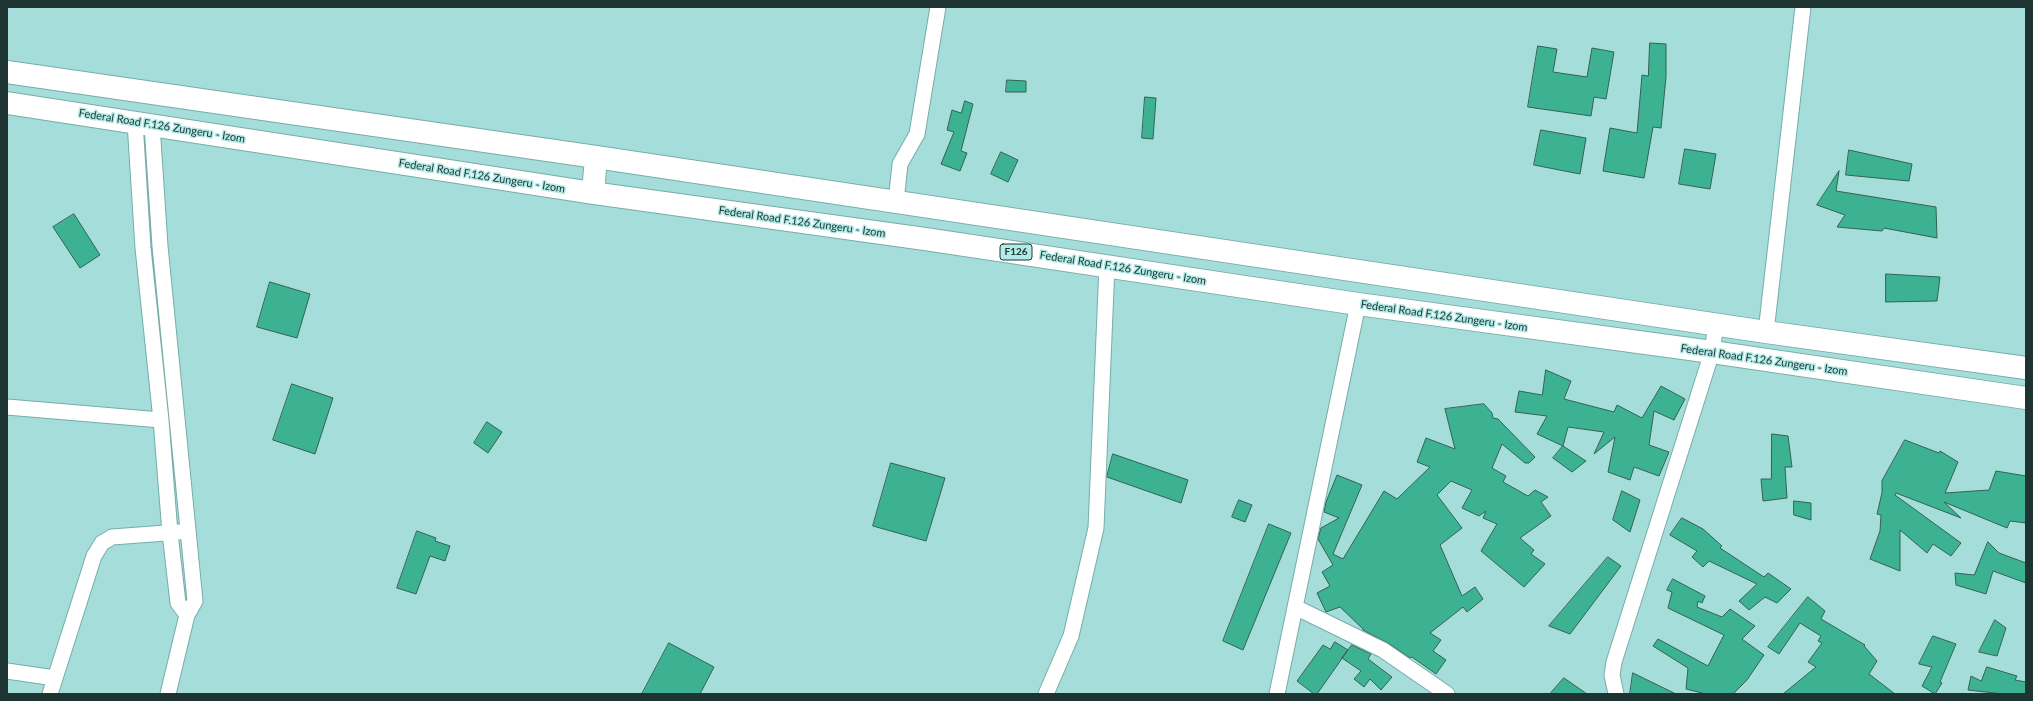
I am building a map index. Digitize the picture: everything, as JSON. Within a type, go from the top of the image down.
[{"type":"main road","points":[[7,72],[596,157],[1766,332],[2026,368]]},
{"type":"main road","name":"Federal Road F.126 Zungeru - Izom","points":[[7,103],[593,193],[1107,265],[1358,304],[1712,352],[2026,398]]},
{"type":"main road","points":[[593,193],[596,157]]},
{"type":"street","points":[[896,202],[900,164],[916,134],[938,7]]},
{"type":"street","points":[[1766,332],[1803,7]]},
{"type":"street","points":[[143,123],[144,248],[161,420],[170,533],[178,603],[187,615]]},
{"type":"street","points":[[143,123],[160,246],[195,601],[187,615],[168,694]]},
{"type":"street","points":[[1046,694],[1071,636],[1096,528],[1107,265]]},
{"type":"street","points":[[1278,694],[1358,304]]},
{"type":"street","points":[[1616,694],[1612,675],[1614,662],[1712,352],[1716,324]]},
{"type":"street","points":[[7,407],[161,420]]},
{"type":"street","points":[[50,694],[94,556],[102,543],[112,537],[187,531]]},
{"type":"street","points":[[1295,607],[1383,650],[1447,694]]},
{"type":"street","points":[[7,671],[55,678]]},
{"type":"building","points":[[1650,43],[1666,44],[1666,77],[1661,128],[1653,127],[1644,178],[1603,171],[1610,128],[1637,133],[1642,75],[1648,76]]},
{"type":"building","points":[[1538,46],[1557,49],[1553,72],[1587,77],[1592,48],[1614,52],[1606,99],[1594,97],[1591,116],[1528,107]]},
{"type":"building","points":[[1007,80],[1026,81],[1026,92],[1006,92]]},
{"type":"building","points":[[1145,97],[1156,98],[1153,139],[1142,138]]},
{"type":"building","points":[[965,101],[973,104],[961,151],[967,153],[960,171],[941,164],[954,132],[947,130],[952,110],[961,113]]},
{"type":"building","points":[[1541,130],[1586,138],[1580,174],[1534,165]]},
{"type":"building","points":[[1685,149],[1716,154],[1710,189],[1679,184]]},
{"type":"building","points":[[1849,150],[1912,164],[1909,181],[1846,175]]},
{"type":"building","points":[[1001,152],[1018,160],[1008,182],[991,174]]},
{"type":"building","points":[[1839,171],[1836,191],[1936,207],[1937,238],[1884,228],[1882,231],[1837,227],[1845,215],[1817,205]]},
{"type":"building","points":[[74,214],[100,255],[80,268],[53,227]]},
{"type":"building","points":[[1886,274],[1940,277],[1937,301],[1886,302]]},
{"type":"building","points":[[270,282],[310,294],[297,338],[257,327]]},
{"type":"building","points":[[1546,370],[1571,381],[1564,399],[1614,412],[1617,405],[1642,418],[1661,386],[1685,399],[1674,420],[1654,411],[1649,445],[1669,452],[1659,476],[1634,467],[1630,480],[1608,472],[1615,437],[1594,454],[1604,432],[1568,427],[1563,446],[1537,434],[1547,416],[1515,412],[1519,391],[1542,395]]},
{"type":"building","points":[[292,384],[333,398],[315,454],[273,440]]},
{"type":"building","points":[[1484,404],[1492,413],[1493,418],[1498,419],[1535,457],[1529,463],[1525,463],[1502,444],[1492,468],[1506,476],[1503,482],[1528,496],[1535,490],[1548,497],[1541,502],[1551,516],[1520,538],[1534,550],[1531,554],[1545,564],[1524,587],[1481,551],[1497,524],[1483,518],[1486,511],[1479,516],[1462,508],[1472,490],[1451,481],[1437,495],[1462,528],[1440,545],[1462,596],[1475,587],[1483,599],[1467,612],[1463,607],[1430,633],[1441,640],[1433,651],[1446,660],[1436,674],[1412,657],[1410,658],[1388,643],[1363,630],[1340,607],[1326,612],[1317,593],[1330,586],[1322,572],[1333,565],[1318,539],[1321,528],[1339,518],[1324,512],[1326,502],[1337,475],[1362,485],[1333,554],[1343,559],[1384,491],[1397,499],[1430,467],[1417,462],[1426,438],[1455,449],[1445,409]]},
{"type":"building","points":[[487,422],[502,432],[488,453],[474,443]]},
{"type":"building","points":[[1772,434],[1788,436],[1792,467],[1785,467],[1787,498],[1763,501],[1761,479],[1771,479]]},
{"type":"building","points":[[1905,440],[1939,453],[1940,451],[1958,462],[1945,493],[1989,490],[1996,471],[2026,476],[2026,523],[2010,521],[2007,528],[1944,502],[1961,518],[1896,493],[1895,495],[1961,543],[1951,556],[1933,544],[1927,553],[1900,530],[1900,571],[1870,559],[1880,531],[1881,515],[1877,514],[1882,493],[1882,481]]},
{"type":"building","points":[[1563,446],[1586,461],[1572,472],[1553,458]]},
{"type":"building","points":[[1113,454],[1188,480],[1181,503],[1107,477]]},
{"type":"building","points":[[891,463],[945,478],[926,541],[873,526]]},
{"type":"building","points":[[1622,491],[1640,500],[1630,532],[1613,520]]},
{"type":"building","points":[[1239,500],[1252,505],[1245,522],[1232,517]]},
{"type":"building","points":[[1794,501],[1811,503],[1811,520],[1794,515]]},
{"type":"building","points":[[1682,518],[1703,529],[1722,546],[1720,548],[1764,577],[1768,573],[1791,589],[1777,603],[1765,597],[1749,610],[1739,601],[1757,584],[1709,561],[1703,567],[1692,557],[1697,551],[1670,535]]},
{"type":"building","points":[[1269,524],[1291,533],[1243,650],[1223,641]]},
{"type":"building","points":[[417,531],[436,538],[435,541],[450,546],[445,561],[430,556],[416,594],[397,588]]},
{"type":"building","points":[[1988,542],[1999,553],[2026,563],[2026,583],[1993,571],[1986,594],[1956,585],[1955,573],[1974,575]]},
{"type":"building","points":[[1608,557],[1621,566],[1570,634],[1549,626]]},
{"type":"building","points":[[1673,579],[1705,596],[1702,603],[1698,601],[1697,607],[1722,617],[1730,609],[1755,626],[1742,639],[1764,655],[1747,680],[1733,694],[1706,694],[1686,689],[1688,668],[1653,646],[1658,639],[1708,666],[1724,635],[1668,608],[1672,592],[1667,590]]},
{"type":"building","points":[[1808,597],[1825,611],[1821,619],[1865,645],[1864,646],[1877,661],[1869,674],[1895,694],[1783,694],[1816,667],[1808,662],[1822,643],[1818,641],[1821,636],[1800,623],[1779,654],[1768,647]]},
{"type":"building","points":[[1995,620],[2006,628],[1997,656],[1979,652]]},
{"type":"building","points":[[1933,636],[1956,644],[1940,682],[1942,683],[1935,694],[1922,686],[1932,667],[1919,664]]},
{"type":"building","points":[[1335,642],[1348,650],[1317,694],[1314,694],[1297,681],[1323,645],[1330,649]]},
{"type":"building","points":[[669,643],[714,667],[700,694],[642,694]]},
{"type":"building","points":[[1352,645],[1371,654],[1368,659],[1392,677],[1381,690],[1370,679],[1364,687],[1354,679],[1361,671],[1342,658]]},
{"type":"building","points":[[1987,667],[2017,676],[2015,680],[2026,682],[2026,694],[2003,694],[1968,690],[1971,676],[1981,681]]},
{"type":"building","points":[[1633,673],[1676,694],[1630,694]]},
{"type":"building","points":[[1564,678],[1587,694],[1550,694]]}]
